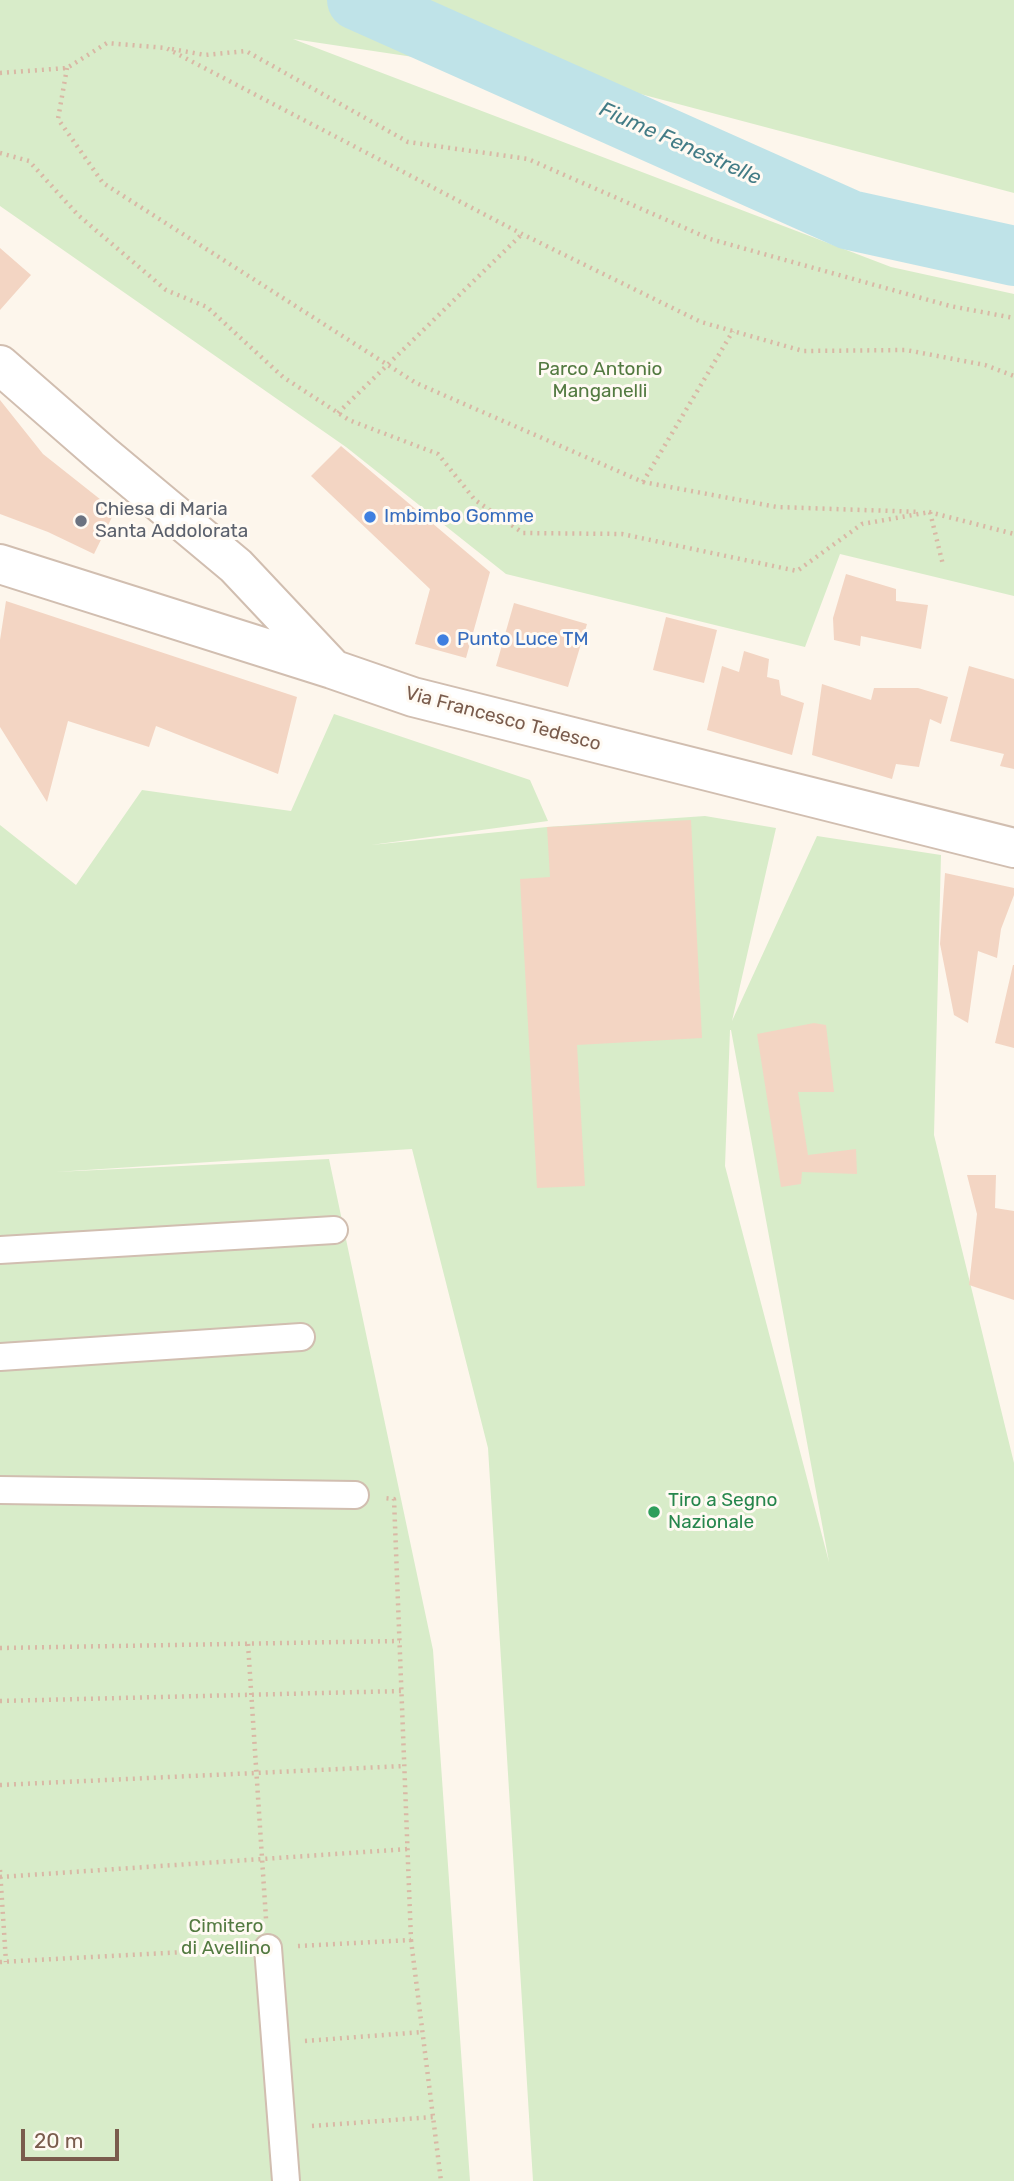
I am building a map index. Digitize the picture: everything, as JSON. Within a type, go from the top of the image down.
[{"type":"street","points":[[0,365],[236,566],[332,669]]},
{"type":"street","name":"Via Francesco Tedesco","points":[[0,564],[414,697],[1014,848]]},
{"type":"street","points":[[0,1250],[334,1230]]},
{"type":"street","points":[[0,1357],[301,1337]]},
{"type":"street","points":[[0,1490],[355,1495]]},
{"type":"street","points":[[268,1948],[286,2181]]},
{"type":"path","points":[[0,73],[67,68],[107,43],[166,48],[205,55],[246,51],[408,142],[528,159],[710,239],[950,306],[1014,318]]},
{"type":"path","points":[[166,48],[522,234],[701,322],[803,351],[906,350],[985,365],[1014,376]]},
{"type":"path","points":[[67,68],[58,119],[103,183],[416,383],[643,482],[777,507],[930,512],[1014,534]]},
{"type":"path","points":[[0,153],[29,160],[78,215],[166,290],[207,307],[283,377],[349,420],[438,454],[475,500],[523,533],[622,534],[797,571],[862,524],[930,512]]},
{"type":"path","points":[[338,413],[522,234]]},
{"type":"path","points":[[643,482],[733,331]]},
{"type":"path","points":[[930,512],[943,565]]},
{"type":"path","points":[[355,1495],[394,1499],[411,1940],[439,2181]]},
{"type":"path","points":[[0,1648],[400,1641]]},
{"type":"path","points":[[248,1644],[268,1948]]},
{"type":"path","points":[[0,1701],[401,1691]]},
{"type":"path","points":[[0,1785],[404,1766]]},
{"type":"path","points":[[0,1877],[408,1849]]},
{"type":"path","points":[[0,1870],[3,1962],[411,1940]]},
{"type":"path","points":[[275,2043],[423,2032]]},
{"type":"path","points":[[282,2128],[433,2117]]},
{"type":"green space","name":"Parco Antonio Manganelli","points":[[0,0],[1014,0],[1014,193],[614,87],[293,39],[891,267],[1014,294],[1014,596],[840,554],[805,647],[506,574],[346,447],[0,206]]},
{"type":"green space","name":"Cimitero di Avellino","points":[[334,714],[530,780],[548,821],[371,845],[547,827],[705,816],[776,828],[732,1021],[817,836],[941,855],[934,1135],[1014,1463],[1014,2181],[533,2181],[488,1448],[412,1149],[55,1172],[329,1159],[433,1650],[470,2181],[0,2181],[0,825],[76,885],[142,790],[291,811]],"holes":[[[731,1030],[829,1562],[725,1166]]]},
{"type":"building","points":[[0,248],[31,275],[0,310]]},
{"type":"building","points":[[0,400],[43,454],[115,511],[94,554],[48,532],[0,514]]},
{"type":"building","points":[[341,446],[490,572],[466,658],[415,644],[430,589],[311,476]]},
{"type":"building","points":[[846,574],[896,589],[896,601],[928,605],[921,649],[861,636],[860,646],[834,640],[833,618]]},
{"type":"building","points":[[6,601],[297,697],[278,774],[156,726],[149,747],[68,721],[47,802],[0,727],[0,640]]},
{"type":"building","points":[[514,603],[587,624],[568,687],[496,666]]},
{"type":"building","points":[[666,617],[717,630],[704,683],[653,670]]},
{"type":"building","points":[[744,651],[769,659],[767,677],[779,680],[781,695],[804,703],[792,755],[707,730],[722,666],[739,672]]},
{"type":"building","points":[[969,666],[1014,679],[1014,769],[1000,766],[1004,754],[950,741]]},
{"type":"building","points":[[822,684],[871,700],[874,688],[918,688],[948,697],[941,724],[930,719],[919,767],[896,764],[892,779],[812,755]]},
{"type":"building","points":[[691,820],[702,1038],[577,1045],[585,1186],[537,1188],[520,879],[550,877],[547,827]]},
{"type":"building","points":[[945,873],[1014,888],[1014,895],[1001,929],[997,958],[978,951],[968,1023],[954,1015],[940,944]]},
{"type":"building","points":[[1014,965],[1014,1048],[995,1043]]},
{"type":"building","points":[[814,1023],[826,1025],[834,1092],[798,1092],[808,1155],[856,1149],[857,1174],[802,1172],[801,1184],[781,1187],[757,1034]]},
{"type":"building","points":[[967,1175],[996,1175],[995,1208],[1014,1211],[1014,1300],[969,1285],[977,1214]]},
{"type":"waterway","name":"Fiume Fenestrelle","points":[[357,0],[850,220],[1014,256]]},
{"type":"place","name":"Imbimbo Gomme","points":[[370,517]]},
{"type":"place","name":"Chiesa di Maria Santa Addolorata","points":[[81,521]]},
{"type":"place","name":"Punto Luce TM","points":[[443,640]]},
{"type":"place","name":"Tiro a Segno Nazionale","points":[[654,1512]]}]
